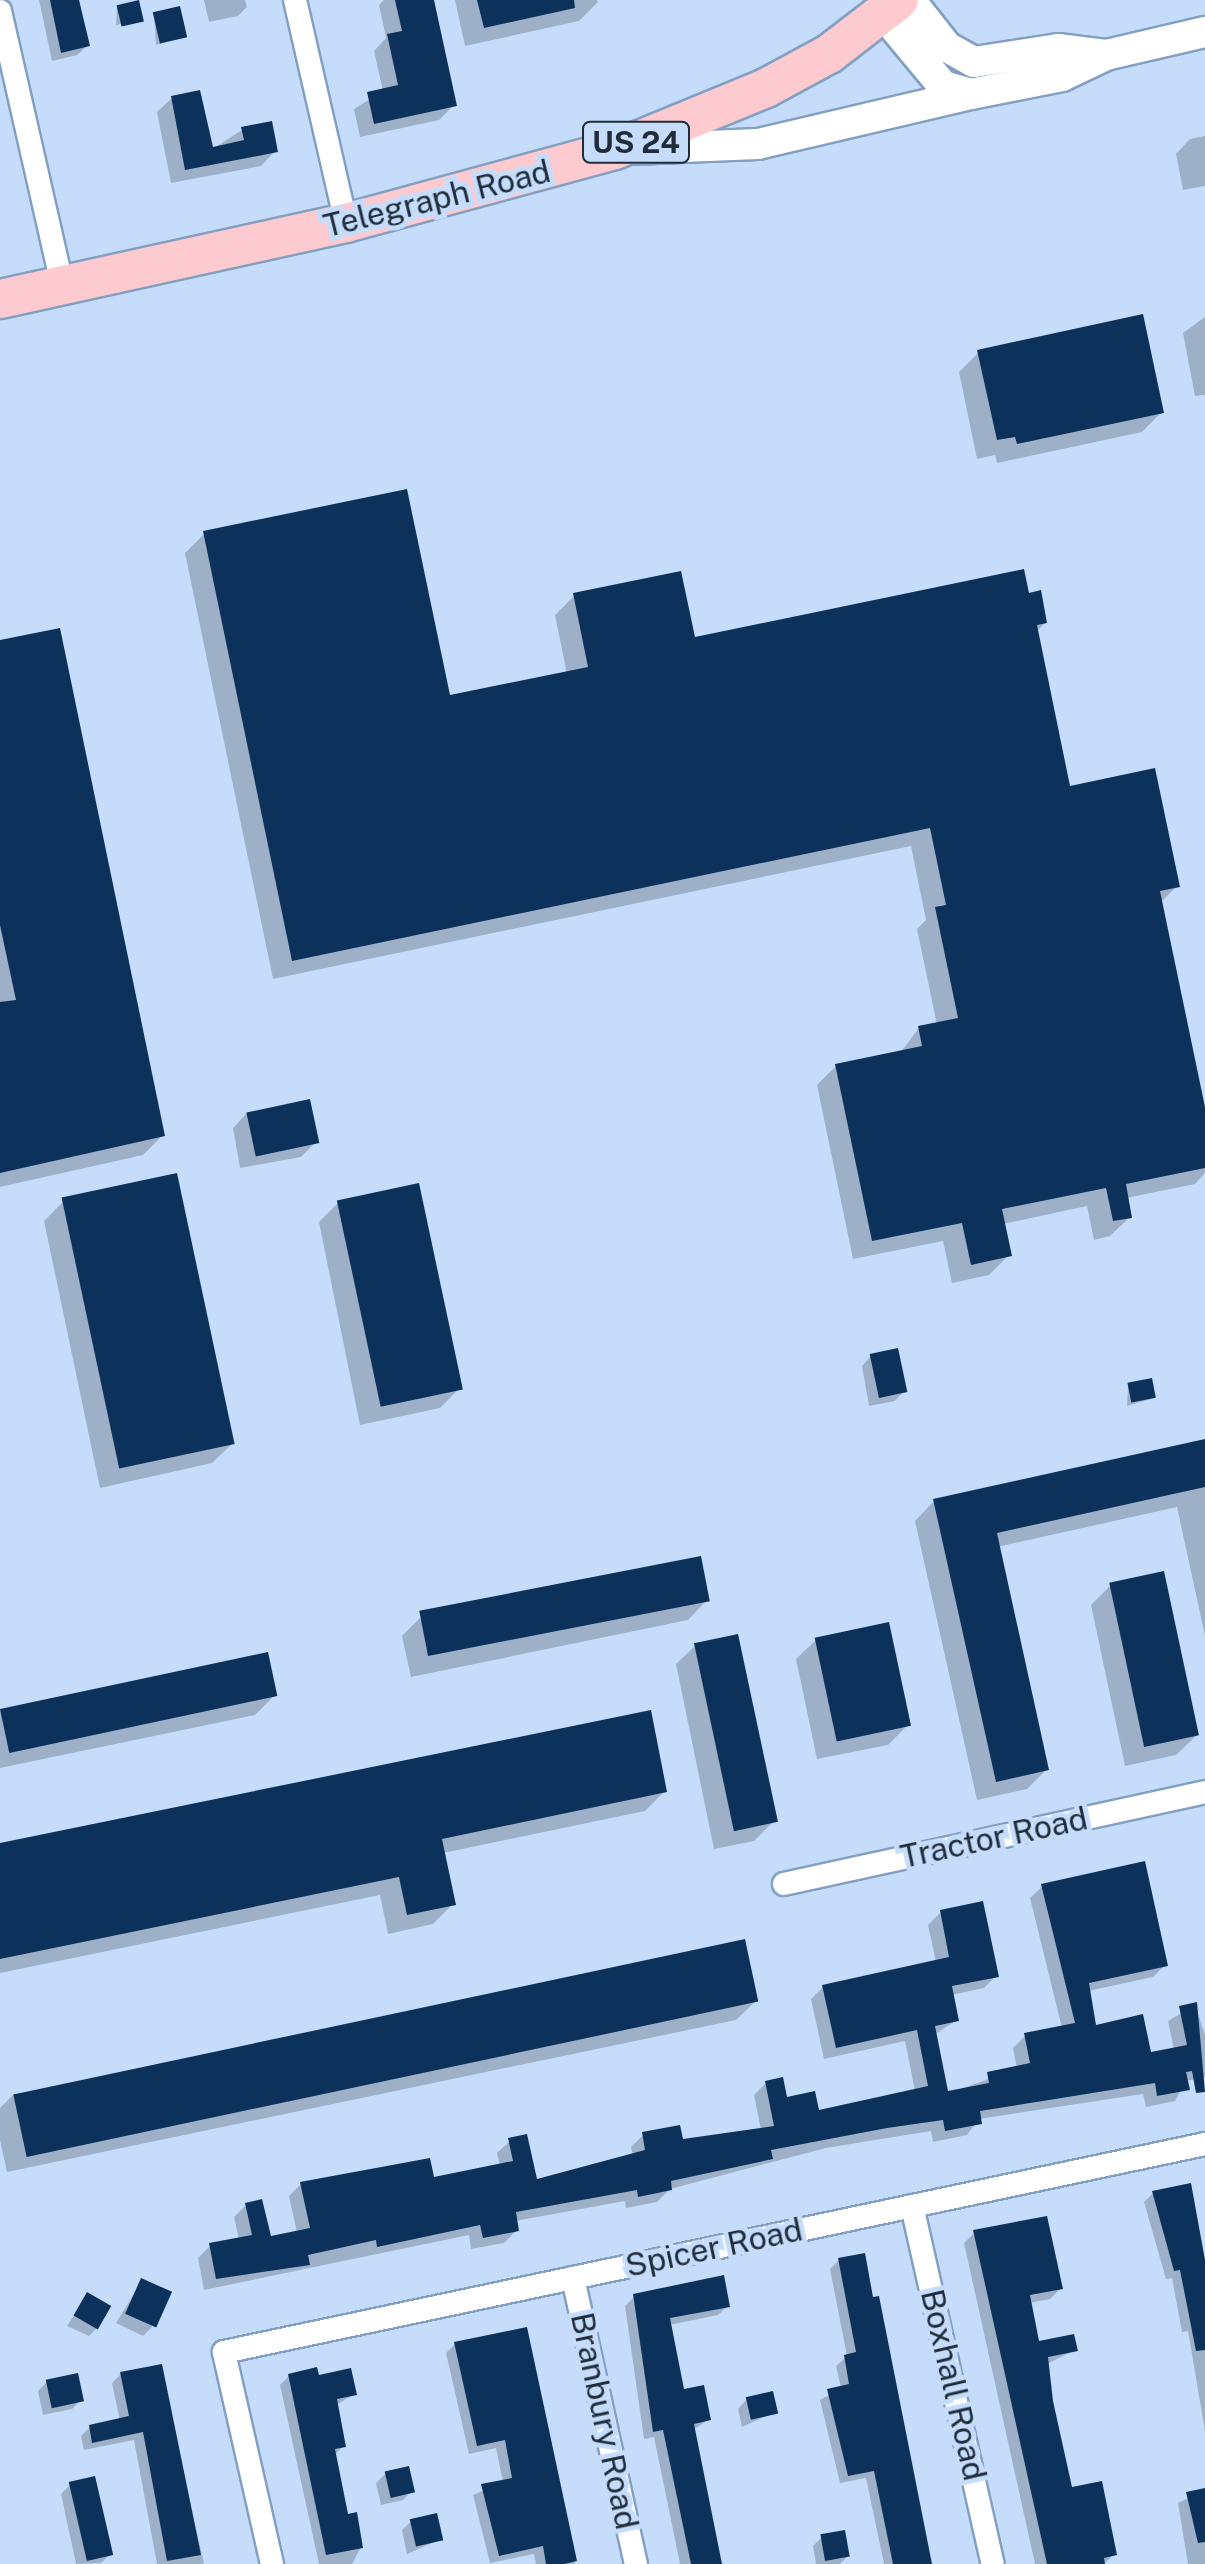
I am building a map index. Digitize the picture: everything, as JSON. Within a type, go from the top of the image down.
[{"type":"main road","name":"Telegraph Road","points":[[0,299],[346,223],[614,150],[766,88],[898,5]]},
{"type":"street","points":[[295,0],[346,223]]},
{"type":"street","points":[[898,5],[947,47],[974,62],[1058,49],[1106,55]]},
{"type":"street","points":[[898,5],[943,86],[971,94]]},
{"type":"street","points":[[0,10],[62,285]]},
{"type":"street","points":[[614,150],[758,144],[1062,76],[1106,55],[1205,32]]},
{"type":"street","name":"Tractor Road","points":[[784,1884],[1205,1792]]},
{"type":"street","name":"Spicer Road","points":[[272,2564],[224,2352],[1205,2144]]},
{"type":"street","name":"Boxhall Road","points":[[912,2206],[993,2564]]},
{"type":"street","name":"Branbury Road","points":[[573,2278],[636,2564]]},
{"type":"building","points":[[50,0],[79,0],[90,46],[61,53]]},
{"type":"building","points":[[139,0],[144,21],[122,27],[117,5]]},
{"type":"building","points":[[395,0],[434,0],[457,106],[374,124],[367,92],[398,85],[387,34],[402,31]]},
{"type":"building","points":[[477,0],[574,0],[575,8],[484,28]]},
{"type":"building","points":[[180,6],[187,37],[160,43],[153,12]]},
{"type":"building","points":[[200,90],[213,147],[244,140],[241,127],[272,121],[278,152],[185,170],[171,96]]},
{"type":"building","points":[[1143,314],[1164,413],[1017,444],[1015,437],[997,440],[977,350]]},
{"type":"building","points":[[407,489],[450,695],[588,667],[573,593],[681,571],[695,637],[1024,569],[1029,593],[1041,590],[1047,623],[1037,625],[1070,786],[1155,768],[1180,887],[1160,891],[1205,1107],[1205,1168],[1126,1184],[1132,1218],[1113,1221],[1106,1188],[1002,1209],[1012,1256],[971,1265],[962,1223],[872,1241],[835,1064],[922,1046],[918,1026],[958,1018],[935,907],[946,905],[930,828],[292,961],[203,531]]},
{"type":"building","points":[[60,628],[165,1136],[0,1173],[0,1002],[16,1000],[0,925],[0,640]]},
{"type":"building","points":[[310,1099],[319,1143],[256,1157],[246,1113]]},
{"type":"building","points":[[177,1173],[235,1444],[119,1468],[62,1198]]},
{"type":"building","points":[[419,1183],[463,1389],[381,1407],[337,1200]]},
{"type":"building","points":[[898,1348],[907,1392],[879,1398],[870,1354]]},
{"type":"building","points":[[1152,1378],[1156,1398],[1131,1402],[1127,1383]]},
{"type":"building","points":[[1205,1439],[1205,1487],[997,1533],[1049,1770],[996,1782],[933,1499]]},
{"type":"building","points":[[701,1556],[710,1601],[428,1656],[419,1611]]},
{"type":"building","points":[[1164,1571],[1199,1735],[1144,1747],[1109,1583]]},
{"type":"building","points":[[889,1622],[911,1726],[837,1741],[815,1638]]},
{"type":"building","points":[[738,1634],[778,1822],[734,1831],[694,1643]]},
{"type":"building","points":[[268,1652],[277,1696],[9,1753],[0,1709]]},
{"type":"building","points":[[651,1710],[667,1792],[442,1839],[456,1905],[407,1915],[399,1877],[0,1959],[0,1843]]},
{"type":"building","points":[[1145,1861],[1168,1966],[1089,1983],[1096,2025],[1143,2014],[1151,2052],[1187,2045],[1179,2006],[1197,2002],[1205,2092],[1196,2093],[1192,2071],[1186,2072],[1190,2090],[1157,2096],[1155,2083],[980,2111],[982,2124],[945,2131],[943,2120],[887,2128],[771,2150],[773,2159],[671,2181],[672,2190],[638,2197],[637,2190],[516,2212],[519,2231],[483,2238],[480,2225],[377,2247],[376,2240],[308,2255],[310,2265],[216,2279],[209,2243],[252,2235],[245,2203],[262,2199],[271,2236],[310,2228],[300,2182],[430,2158],[434,2177],[513,2161],[508,2138],[527,2134],[537,2179],[645,2150],[642,2132],[680,2125],[683,2139],[774,2126],[765,2081],[783,2077],[787,2097],[815,2091],[819,2110],[928,2086],[917,2030],[836,2048],[822,1985],[949,1957],[940,1910],[983,1901],[999,1977],[952,1986],[959,2021],[935,2026],[948,2091],[989,2083],[987,2072],[1030,2063],[1024,2033],[1075,2023],[1041,1884]]},
{"type":"building","points":[[745,1939],[758,2002],[27,2157],[13,2095]]},
{"type":"building","points":[[1191,2183],[1205,2260],[1205,2350],[1196,2351],[1180,2270],[1174,2271],[1152,2191]]},
{"type":"building","points":[[1047,2216],[1063,2289],[1030,2295],[1039,2341],[1074,2334],[1078,2351],[1048,2357],[1053,2401],[1072,2487],[1102,2481],[1117,2555],[1104,2558],[1105,2564],[1047,2564],[973,2230]]},
{"type":"building","points":[[865,2253],[873,2297],[879,2296],[932,2564],[893,2564],[874,2471],[848,2476],[827,2389],[849,2384],[844,2355],[856,2352],[838,2258]]},
{"type":"building","points":[[724,2275],[730,2307],[670,2318],[684,2389],[704,2385],[711,2420],[694,2424],[722,2564],[691,2564],[663,2430],[653,2432],[633,2294]]},
{"type":"building","points":[[141,2278],[172,2292],[156,2327],[125,2314]]},
{"type":"building","points":[[87,2292],[111,2306],[98,2329],[74,2315]]},
{"type":"building","points":[[527,2327],[577,2561],[564,2564],[546,2564],[543,2546],[499,2556],[481,2484],[512,2478],[505,2440],[477,2446],[454,2342]]},
{"type":"building","points":[[162,2364],[201,2555],[167,2561],[143,2432],[92,2443],[89,2425],[129,2416],[120,2372]]},
{"type":"building","points":[[317,2367],[319,2375],[351,2368],[357,2395],[337,2399],[346,2447],[335,2449],[348,2514],[357,2512],[363,2548],[326,2555],[288,2374]]},
{"type":"building","points":[[78,2373],[84,2401],[52,2408],[46,2380]]},
{"type":"building","points":[[773,2391],[778,2413],[751,2420],[746,2397]]},
{"type":"building","points":[[409,2466],[415,2492],[391,2498],[385,2472]]},
{"type":"building","points":[[95,2476],[113,2555],[87,2561],[69,2482]]},
{"type":"building","points":[[1205,2488],[1205,2542],[1198,2543],[1186,2492]]},
{"type":"building","points":[[437,2513],[443,2540],[416,2547],[410,2519]]},
{"type":"building","points":[[845,2530],[850,2557],[825,2561],[820,2534]]}]
